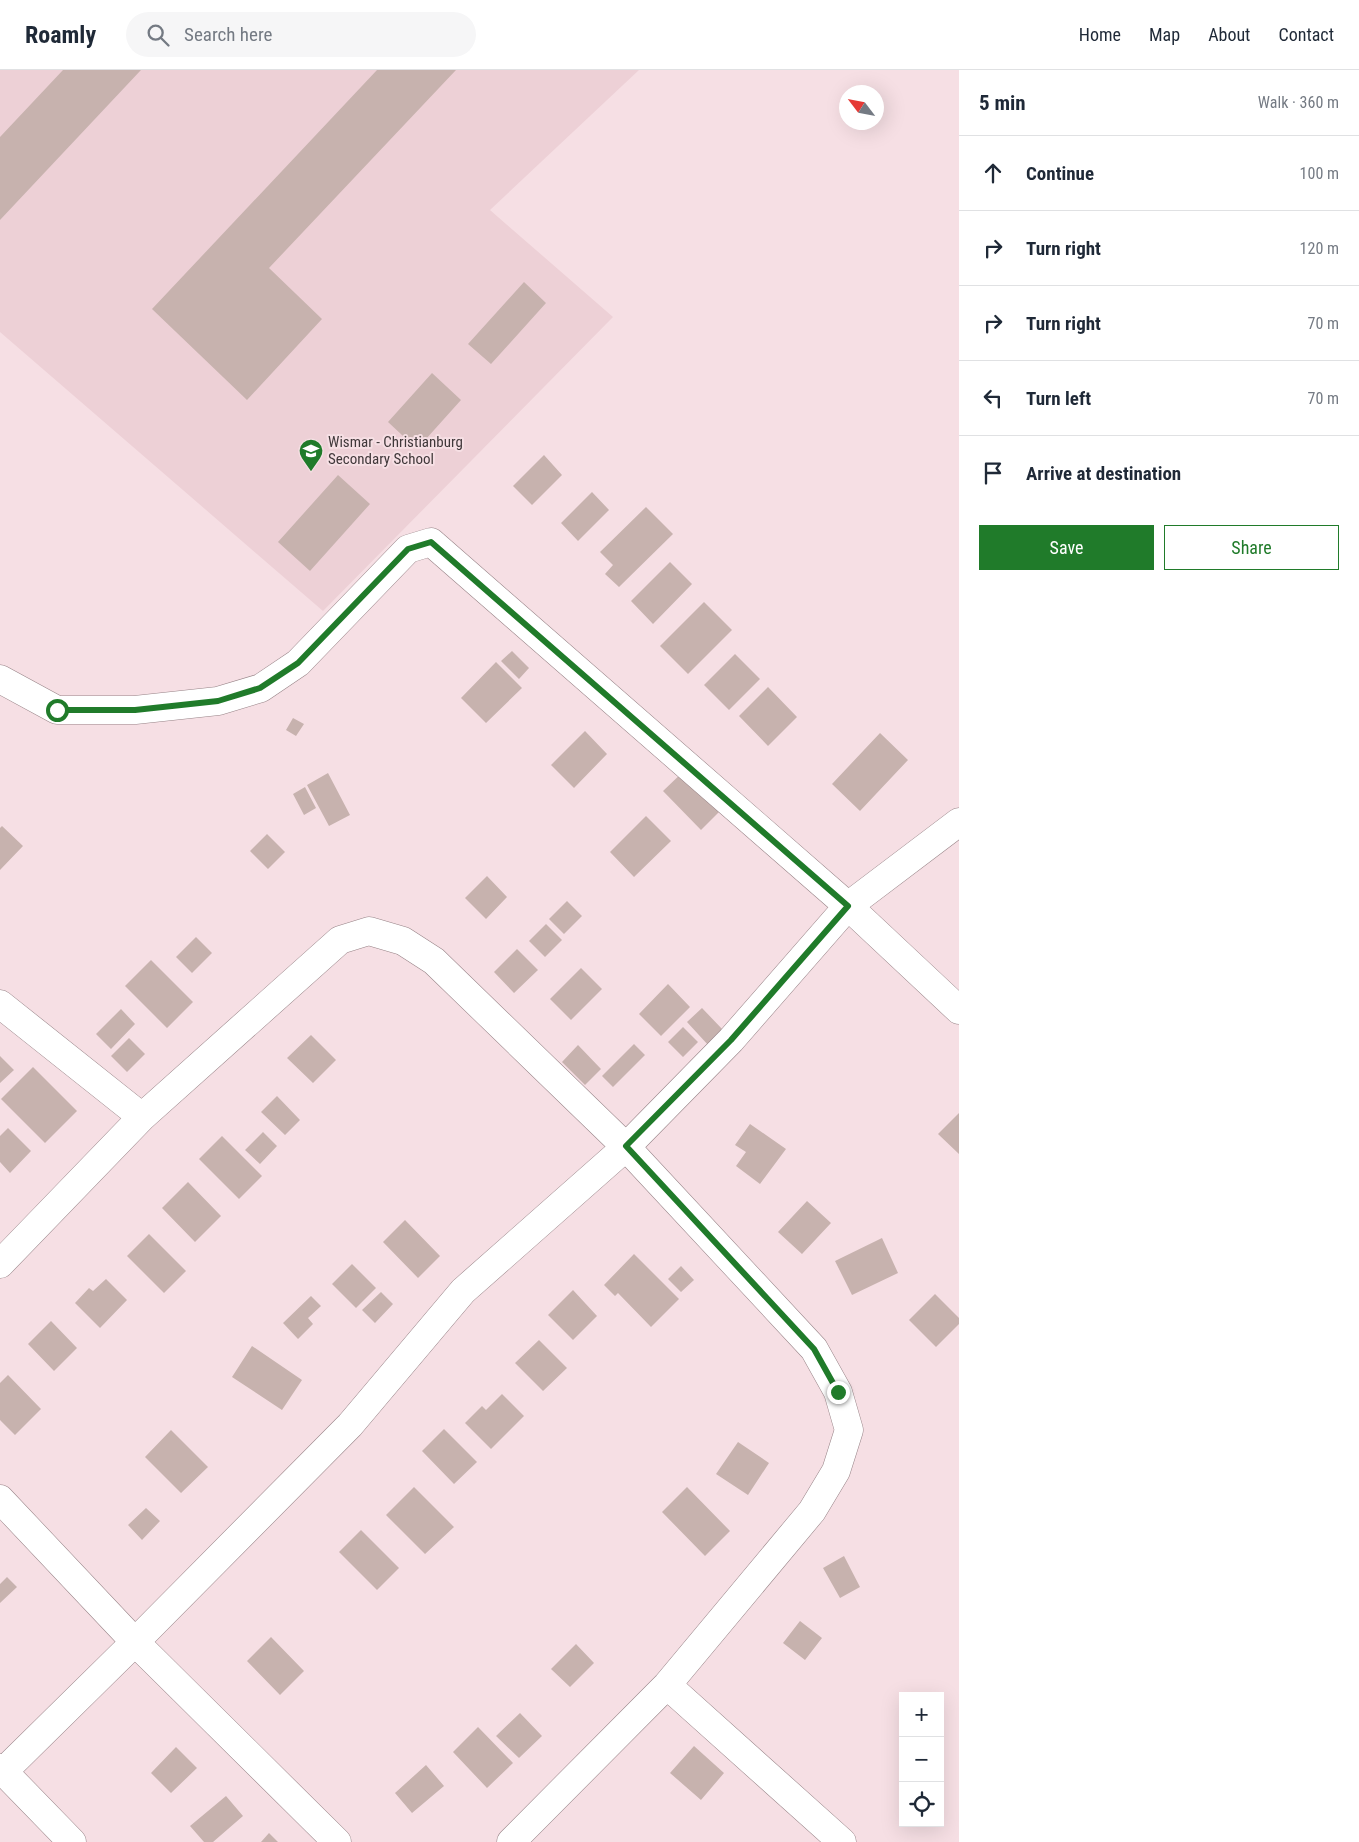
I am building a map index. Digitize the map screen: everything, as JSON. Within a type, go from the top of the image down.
[{"type":"street","points":[[0,679],[57,710],[135,710],[218,701],[260,688],[298,663],[408,549],[431,542],[848,906],[959,1010]]},
{"type":"street","points":[[72,1842],[2,1770],[135,1642],[350,1425],[463,1291],[626,1146],[731,1040],[848,906],[959,822]]},
{"type":"street","points":[[0,1264],[142,1117],[340,940],[369,931],[403,941],[434,961],[626,1146],[814,1349],[838,1392],[849,1430],[836,1470],[812,1511],[667,1685],[511,1842]]},
{"type":"street","points":[[0,1004],[142,1117]]},
{"type":"street","points":[[0,1499],[135,1642],[336,1842]]},
{"type":"street","points":[[667,1685],[842,1842]]},
{"type":"shaded area","name":"Wismar - Christianburg Secondary School","points":[[0,70],[639,70],[490,210],[613,317],[323,611],[0,332]]},
{"type":"building","points":[[63,70],[141,70],[0,220],[0,137]]},
{"type":"building","points":[[377,70],[456,70],[269,268],[322,319],[247,400],[152,309]]},
{"type":"building","points":[[524,282],[546,303],[491,364],[468,344]]},
{"type":"building","points":[[432,373],[461,400],[417,449],[388,422]]},
{"type":"building","points":[[544,455],[562,475],[532,505],[513,486]]},
{"type":"building","points":[[338,475],[370,504],[310,571],[278,542]]},
{"type":"building","points":[[592,492],[609,510],[578,541],[561,523]]},
{"type":"building","points":[[646,507],[673,534],[619,587],[605,574],[613,565],[600,552]]},
{"type":"building","points":[[670,562],[692,584],[653,624],[631,601]]},
{"type":"building","points":[[704,602],[732,630],[688,674],[660,646]]},
{"type":"building","points":[[512,651],[529,668],[519,679],[501,661]]},
{"type":"building","points":[[735,654],[760,679],[729,710],[704,685]]},
{"type":"building","points":[[496,662],[522,688],[486,723],[461,698]]},
{"type":"building","points":[[768,687],[797,717],[768,746],[739,716]]},
{"type":"building","points":[[293,718],[304,724],[296,736],[286,730]]},
{"type":"building","points":[[585,731],[607,754],[574,788],[551,765]]},
{"type":"building","points":[[880,733],[908,760],[860,811],[832,784]]},
{"type":"building","points":[[687,768],[724,807],[701,830],[663,791]]},
{"type":"building","points":[[328,773],[350,815],[329,826],[307,785]]},
{"type":"building","points":[[305,787],[316,808],[304,815],[293,794]]},
{"type":"building","points":[[646,816],[671,841],[634,877],[610,852]]},
{"type":"building","points":[[2,826],[23,846],[0,870],[0,828]]},
{"type":"building","points":[[267,834],[285,852],[268,869],[250,851]]},
{"type":"building","points":[[487,876],[507,897],[486,919],[465,898]]},
{"type":"building","points":[[567,901],[582,916],[564,934],[549,919]]},
{"type":"building","points":[[546,924],[562,940],[545,957],[529,941]]},
{"type":"building","points":[[196,937],[212,953],[192,973],[176,957]]},
{"type":"building","points":[[517,949],[538,970],[514,993],[494,972]]},
{"type":"building","points":[[151,960],[193,1002],[167,1028],[125,986]]},
{"type":"building","points":[[581,968],[602,989],[571,1020],[550,999]]},
{"type":"building","points":[[668,984],[690,1007],[661,1036],[639,1014]]},
{"type":"building","points":[[702,1008],[724,1031],[709,1046],[687,1022]]},
{"type":"building","points":[[121,1009],[135,1024],[111,1049],[96,1034]]},
{"type":"building","points":[[683,1027],[698,1042],[683,1057],[668,1042]]},
{"type":"building","points":[[311,1035],[336,1060],[313,1083],[287,1058]]},
{"type":"building","points":[[129,1038],[145,1054],[127,1072],[111,1056]]},
{"type":"building","points":[[634,1044],[645,1055],[613,1087],[602,1076]]},
{"type":"building","points":[[578,1045],[601,1069],[585,1085],[562,1062]]},
{"type":"building","points":[[0,1056],[14,1070],[0,1083]]},
{"type":"building","points":[[33,1067],[77,1111],[45,1143],[1,1099]]},
{"type":"building","points":[[277,1096],[300,1120],[285,1135],[261,1112]]},
{"type":"building","points":[[959,1113],[959,1154],[938,1134]]},
{"type":"building","points":[[750,1124],[786,1149],[760,1184],[736,1166],[746,1152],[735,1145]]},
{"type":"building","points":[[8,1128],[31,1151],[10,1173],[0,1162],[0,1136]]},
{"type":"building","points":[[263,1132],[277,1146],[260,1164],[245,1150]]},
{"type":"building","points":[[222,1136],[262,1176],[239,1199],[199,1159]]},
{"type":"building","points":[[188,1182],[221,1216],[195,1242],[162,1208]]},
{"type":"building","points":[[807,1201],[831,1223],[802,1254],[778,1232]]},
{"type":"building","points":[[405,1220],[440,1256],[418,1278],[383,1242]]},
{"type":"building","points":[[149,1234],[186,1271],[164,1293],[127,1256]]},
{"type":"building","points":[[882,1238],[898,1273],[852,1295],[835,1261]]},
{"type":"building","points":[[634,1254],[679,1299],[651,1327],[618,1293],[615,1296],[604,1285]]},
{"type":"building","points":[[352,1264],[376,1288],[356,1308],[332,1284]]},
{"type":"building","points":[[681,1266],[694,1280],[681,1292],[668,1279]]},
{"type":"building","points":[[106,1279],[127,1300],[100,1328],[75,1303],[89,1288],[93,1291]]},
{"type":"building","points":[[573,1290],[597,1316],[573,1340],[548,1315]]},
{"type":"building","points":[[381,1292],[393,1304],[375,1323],[362,1310]]},
{"type":"building","points":[[935,1294],[959,1318],[959,1324],[936,1347],[909,1320]]},
{"type":"building","points":[[311,1296],[321,1306],[308,1318],[313,1324],[298,1339],[283,1323]]},
{"type":"building","points":[[51,1321],[77,1348],[54,1371],[28,1344]]},
{"type":"building","points":[[539,1340],[567,1368],[543,1391],[515,1363]]},
{"type":"building","points":[[252,1346],[302,1380],[282,1410],[232,1377]]},
{"type":"building","points":[[8,1375],[41,1409],[15,1435],[0,1420],[0,1383]]},
{"type":"building","points":[[502,1394],[524,1416],[491,1449],[465,1423],[482,1406],[486,1410]]},
{"type":"building","points":[[444,1429],[477,1462],[454,1484],[422,1451]]},
{"type":"building","points":[[171,1430],[208,1467],[181,1493],[145,1457]]},
{"type":"building","points":[[738,1442],[769,1463],[748,1495],[716,1474]]},
{"type":"building","points":[[414,1487],[454,1527],[425,1554],[386,1515]]},
{"type":"building","points":[[687,1487],[730,1531],[705,1556],[662,1512]]},
{"type":"building","points":[[146,1508],[160,1521],[142,1540],[128,1525]]},
{"type":"building","points":[[361,1530],[399,1568],[377,1590],[339,1552]]},
{"type":"building","points":[[844,1556],[860,1587],[840,1598],[823,1568]]},
{"type":"building","points":[[7,1577],[17,1587],[0,1603],[0,1584]]},
{"type":"building","points":[[800,1621],[822,1638],[805,1660],[783,1643]]},
{"type":"building","points":[[271,1637],[304,1671],[280,1695],[247,1661]]},
{"type":"building","points":[[576,1644],[594,1663],[570,1687],[551,1669]]},
{"type":"building","points":[[520,1713],[542,1736],[519,1758],[496,1736]]},
{"type":"building","points":[[478,1727],[513,1763],[487,1788],[453,1752]]},
{"type":"building","points":[[694,1746],[724,1773],[701,1800],[670,1773]]},
{"type":"building","points":[[176,1747],[197,1768],[171,1793],[151,1773]]},
{"type":"building","points":[[426,1765],[444,1786],[412,1813],[395,1793]]},
{"type":"building","points":[[226,1796],[243,1816],[213,1842],[204,1842],[190,1826]]},
{"type":"building","points":[[269,1833],[278,1842],[261,1842]]},
{"type":"place","name":"Wismar - Christianburg Secondary School","points":[[311,472]]},
{"type":"route","points":[[57,710],[135,710],[218,701],[260,688],[298,663],[408,549],[431,542],[848,906],[731,1040],[626,1146],[814,1349],[838,1392]]}]
